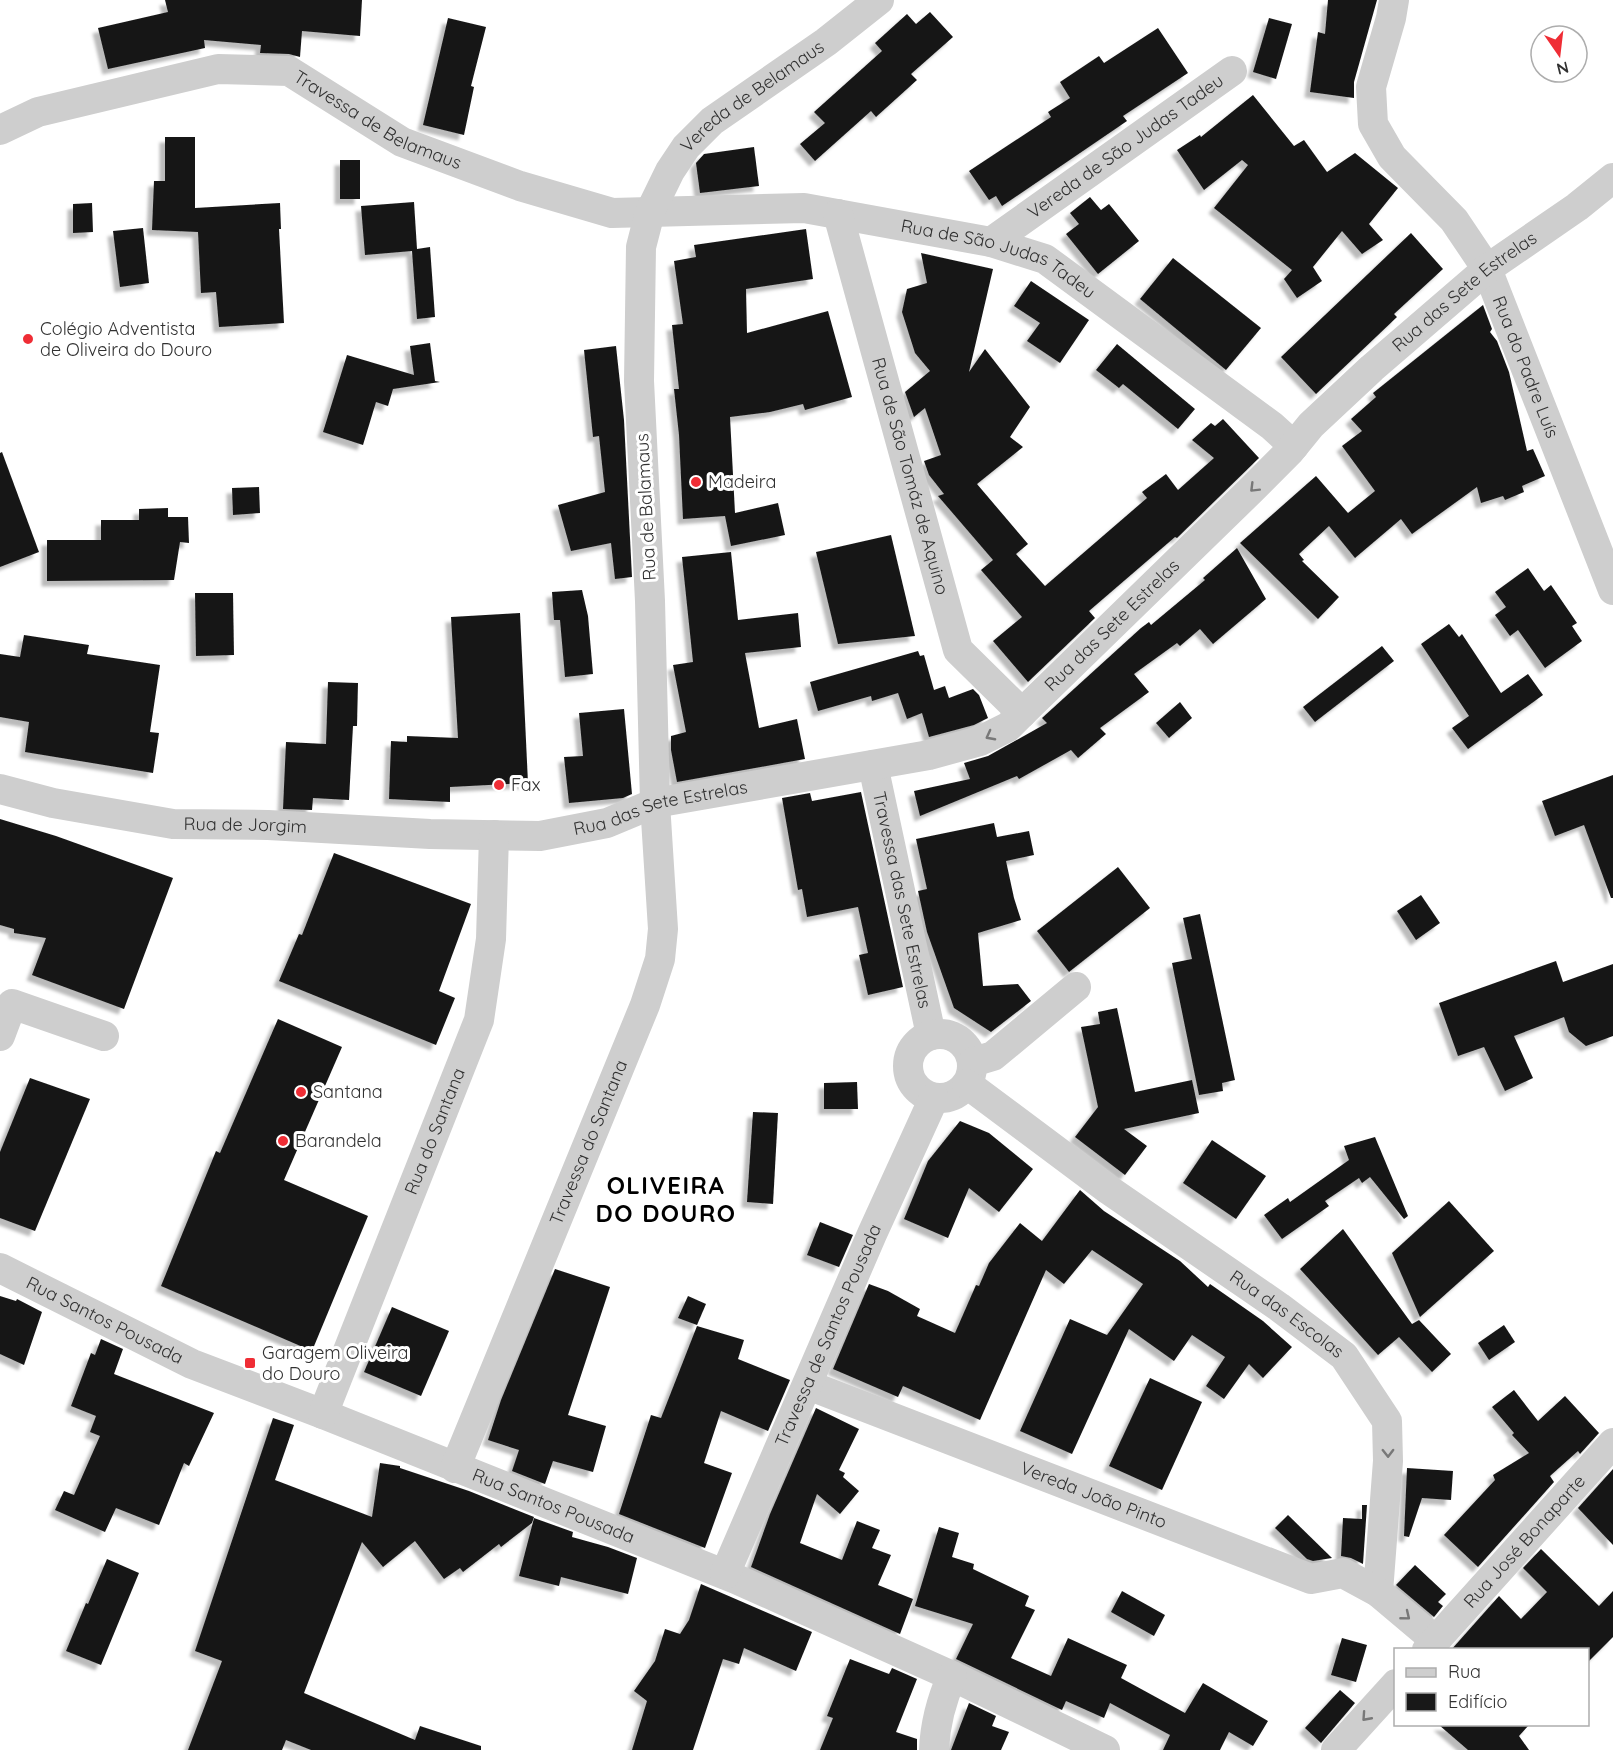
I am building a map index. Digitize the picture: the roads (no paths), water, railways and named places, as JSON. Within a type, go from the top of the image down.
[{"type":"street","name":"Vereda de Belamaus","points":[[650,212],[670,171],[686,147],[712,121],[826,42],[879,0]]},
{"type":"street","name":"Rua do Padre Luís","points":[[1394,0],[1371,87],[1373,124],[1392,157],[1454,220],[1487,269],[1613,590]]},
{"type":"street","name":"Travessa de Belamaus","points":[[0,130],[38,112],[219,69],[289,71],[402,142],[520,186],[612,213],[650,212]]},
{"type":"street","name":"Vereda de São Judas Tadeu","points":[[991,242],[1232,71]]},
{"type":"street","name":"Rua das Sete Estrelas","points":[[494,835],[540,836],[607,822],[655,803],[929,755],[980,741],[1008,727],[1250,492],[1311,425],[1372,368],[1487,269],[1577,207],[1613,178]]},
{"type":"street","name":"Rua de São Judas Tadeu","points":[[650,212],[804,208],[991,242],[1045,259],[1272,426],[1294,446]]},
{"type":"street","name":"Rua de Balamaus","points":[[650,212],[641,248],[639,381],[650,601],[655,803]]},
{"type":"street","name":"Rua de São Tomáz de Aquino","points":[[838,214],[958,650],[1022,713]]},
{"type":"street","name":"Travessa das Sete Estrelas","points":[[873,765],[931,1035]]},
{"type":"street","name":"Rua de Jorgim","points":[[0,789],[53,803],[173,824],[268,825],[430,834],[494,835]]},
{"type":"street","name":"Travessa do Santana","points":[[455,1468],[645,1005],[660,959],[663,929],[655,803]]},
{"type":"street","name":"Rua do Santana","points":[[323,1414],[479,1020],[491,939],[494,835]]},
{"type":"street","points":[[970,1073],[970,1053],[958,1039],[940,1034],[921,1040],[909,1058],[910,1078],[924,1094],[934,1098],[953,1096],[970,1073],[1076,987]]},
{"type":"street","points":[[0,1036],[12,1004],[104,1036]]},
{"type":"street","name":"Rua das Escolas","points":[[970,1073],[1109,1190],[1344,1356],[1387,1421],[1388,1461],[1378,1592]]},
{"type":"street","name":"Travessa de Santos Pousada","points":[[725,1574],[872,1234],[934,1098]]},
{"type":"street","name":"Rua Santos Pousada","points":[[0,1268],[192,1364],[725,1574],[952,1676],[1105,1750]]},
{"type":"street","name":"Vereda João Pinto","points":[[808,1385],[1311,1579],[1343,1573],[1378,1592]]},
{"type":"street","name":"Rua José Bonaparte","points":[[1431,1645],[1613,1443]]},
{"type":"street","points":[[1378,1592],[1431,1645]]},
{"type":"street","points":[[934,1750],[934,1732],[940,1703],[952,1676]]},
{"type":"street","points":[[1336,1750],[1394,1685]]},
{"type":"place","name":"Colégio Adventista de Oliveira do Douro","points":[[28,339]]},
{"type":"place","name":"Madeira","points":[[696,482]]},
{"type":"place","name":"Fax","points":[[499,785]]},
{"type":"place","name":"Santana","points":[[301,1092]]},
{"type":"place","name":"Barandela","points":[[283,1141]]},
{"type":"place","name":"Garagem Oliveira do Douro","points":[[250,1363]]},
{"type":"district","name":"OLIVEIRA DO DOURO","points":[[666,1200]]}]
